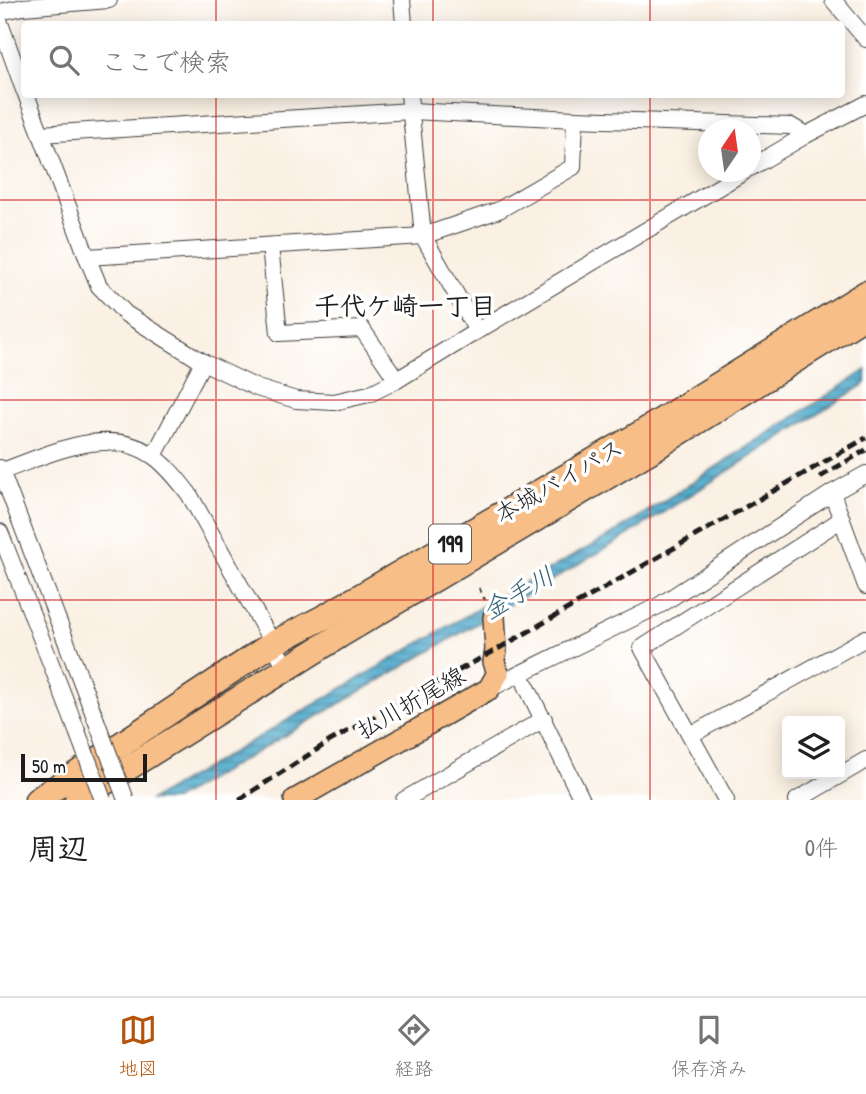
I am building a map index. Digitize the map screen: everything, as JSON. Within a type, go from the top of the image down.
[{"type":"highway","name":"本城バイパス","points":[[37,800],[272,644],[326,616],[636,436],[866,293]]},
{"type":"highway","name":"本城バイパス","points":[[77,800],[339,636],[647,453],[866,316]]},
{"type":"main road","name":"払川折尾線","points":[[299,799],[489,689],[498,673],[494,662],[494,617]]},
{"type":"street","points":[[0,12],[23,6],[108,0]]},
{"type":"street","points":[[402,0],[404,21]]},
{"type":"street","points":[[833,0],[866,39]]},
{"type":"street","points":[[0,23],[21,81]]},
{"type":"street","points":[[27,98],[99,286],[126,314],[203,362],[257,388],[296,400],[334,402],[369,394],[397,380],[727,182]]},
{"type":"street","points":[[40,134],[410,103],[575,119],[791,126],[807,135]]},
{"type":"street","points":[[410,103],[423,236],[477,331]]},
{"type":"street","points":[[761,162],[866,104]]},
{"type":"street","points":[[87,257],[423,236],[499,210],[573,167],[575,119]]},
{"type":"street","points":[[270,246],[279,333],[362,329],[397,380]]},
{"type":"street","points":[[154,456],[203,362]]},
{"type":"street","points":[[126,800],[0,470],[85,443],[112,442],[134,446],[154,456],[173,473],[189,494],[287,669]]},
{"type":"street","points":[[489,689],[660,605],[866,474]]},
{"type":"street","points":[[832,494],[866,586]]},
{"type":"street","points":[[726,800],[642,648],[842,519]]},
{"type":"street","points":[[0,532],[103,800]]},
{"type":"street","points":[[691,735],[866,638]]},
{"type":"street","points":[[526,685],[582,800]]},
{"type":"street","points":[[404,800],[544,719]]},
{"type":"street","points":[[797,800],[866,760]]},
{"type":"water","name":"金手川","points":[[866,370],[866,383],[617,542],[174,800],[151,800],[481,607],[611,535]]},
{"type":"railway","points":[[239,800],[330,741],[496,650],[866,438]]},
{"type":"railway","points":[[820,477],[866,450]]},
{"type":"district","name":"千代ケ崎一丁目","points":[[405,306]]}]
